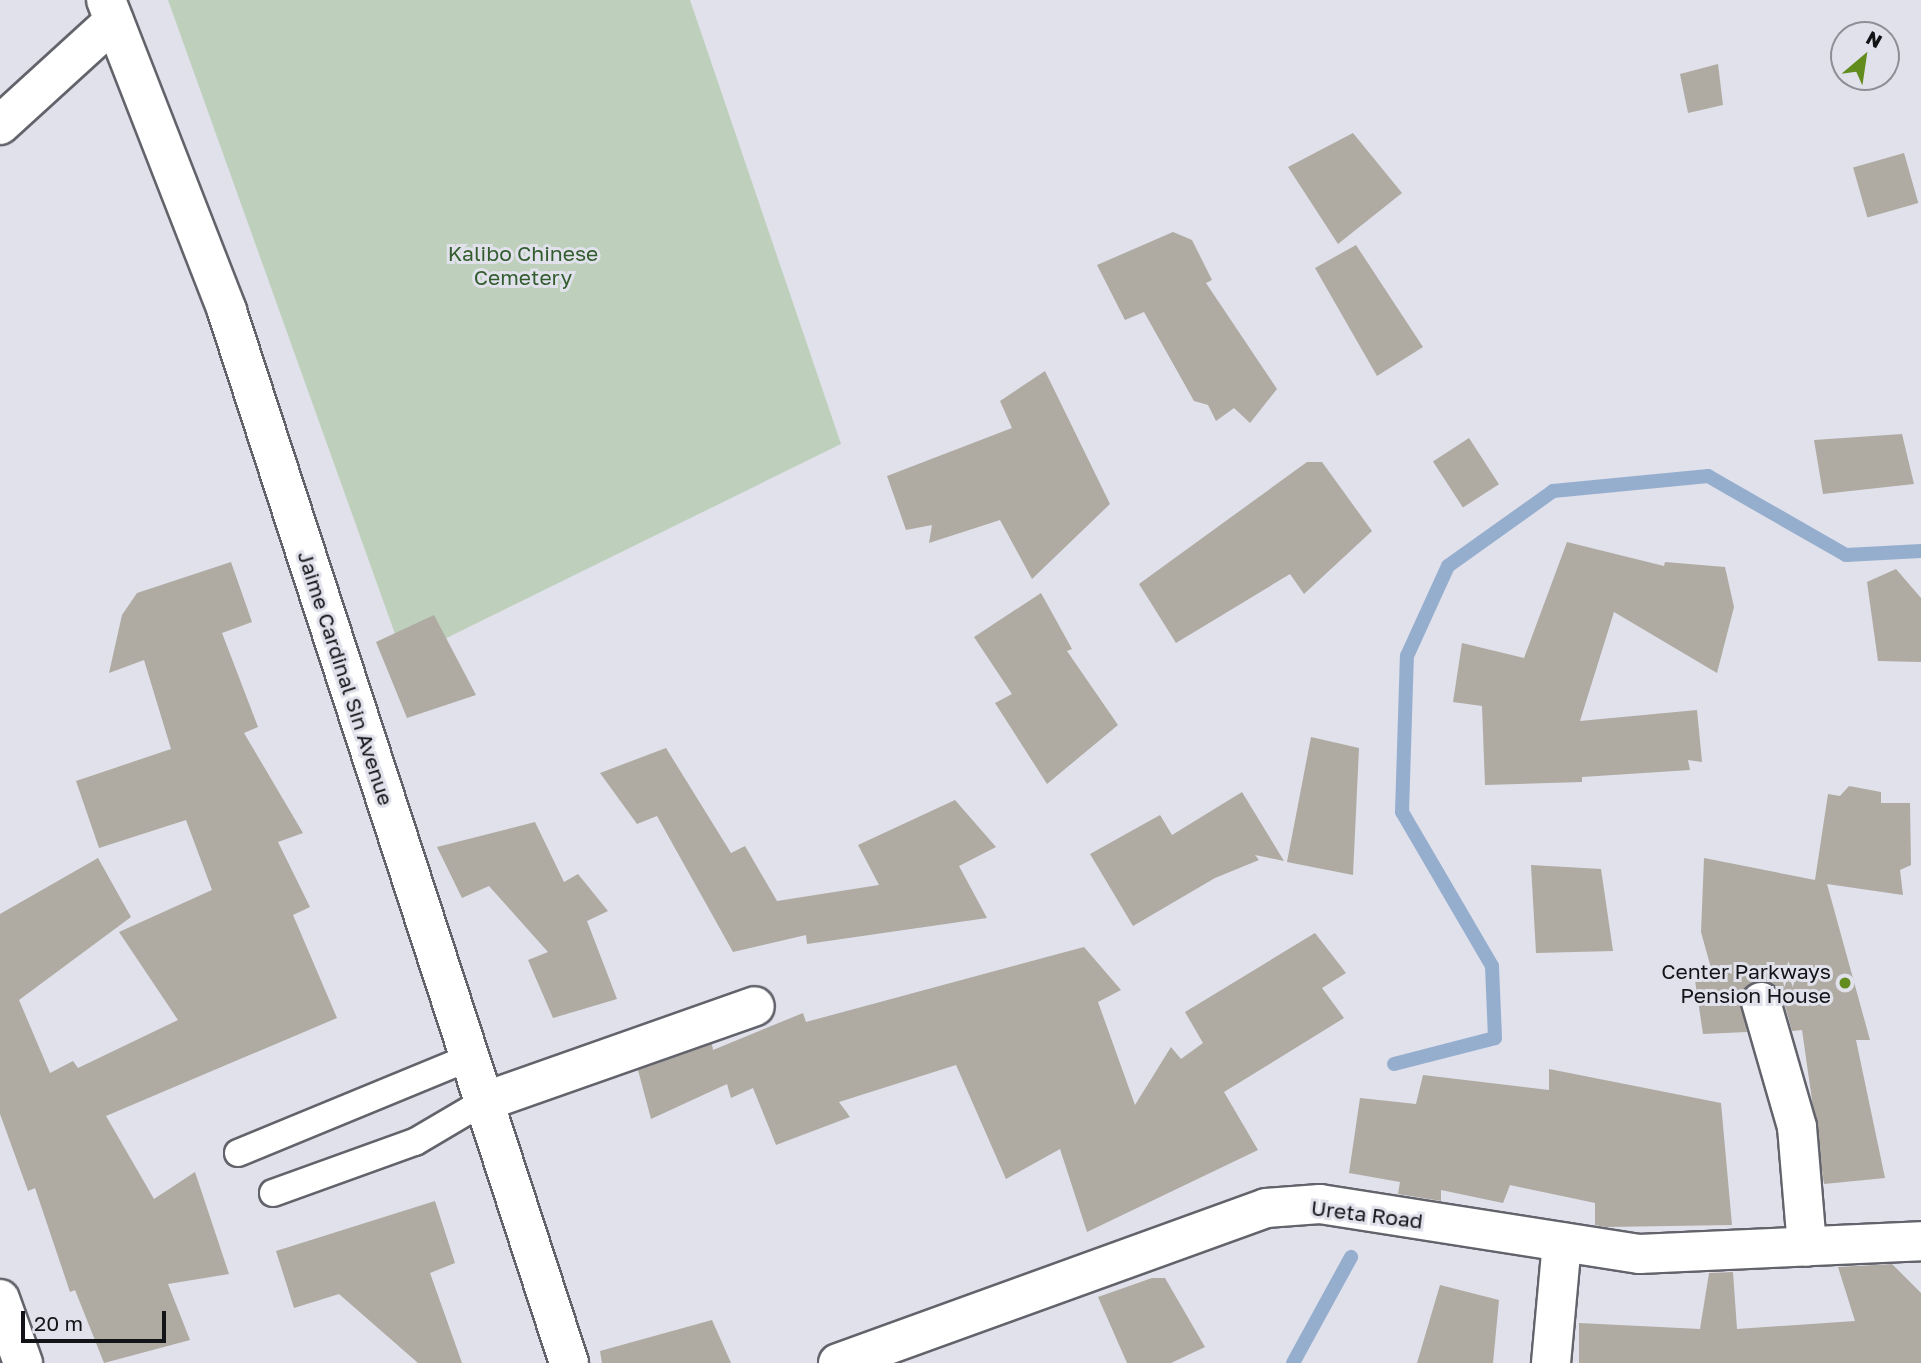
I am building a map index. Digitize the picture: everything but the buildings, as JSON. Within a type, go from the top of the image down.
[{"type":"street","points":[[0,125],[110,11]]},
{"type":"street","name":"Jaime Cardinal Sin Avenue","points":[[110,11],[227,311],[569,1363]]},
{"type":"street","points":[[1761,1002],[1797,1127],[1807,1247]]},
{"type":"street","points":[[483,1102],[755,1006]]},
{"type":"street","name":"Ureta Road","points":[[838,1363],[1266,1208],[1320,1204],[1639,1254],[1921,1241]]},
{"type":"street","points":[[1551,1363],[1562,1243]]},
{"type":"street","points":[[0,1299],[23,1363]]},
{"type":"lane","points":[[238,1153],[469,1058]]},
{"type":"lane","points":[[273,1193],[415,1142],[483,1102]]},
{"type":"green space","name":"Kalibo Chinese Cemetery","points":[[168,0],[690,0],[841,444],[404,659]]},
{"type":"waterway","points":[[1394,1064],[1495,1038],[1492,966],[1402,812],[1407,656],[1448,566],[1553,491],[1708,476],[1846,555],[1921,551]]},
{"type":"waterway","points":[[1293,1363],[1351,1257]]},
{"type":"place","name":"Center Parkways Pension House","points":[[1845,983]]}]
